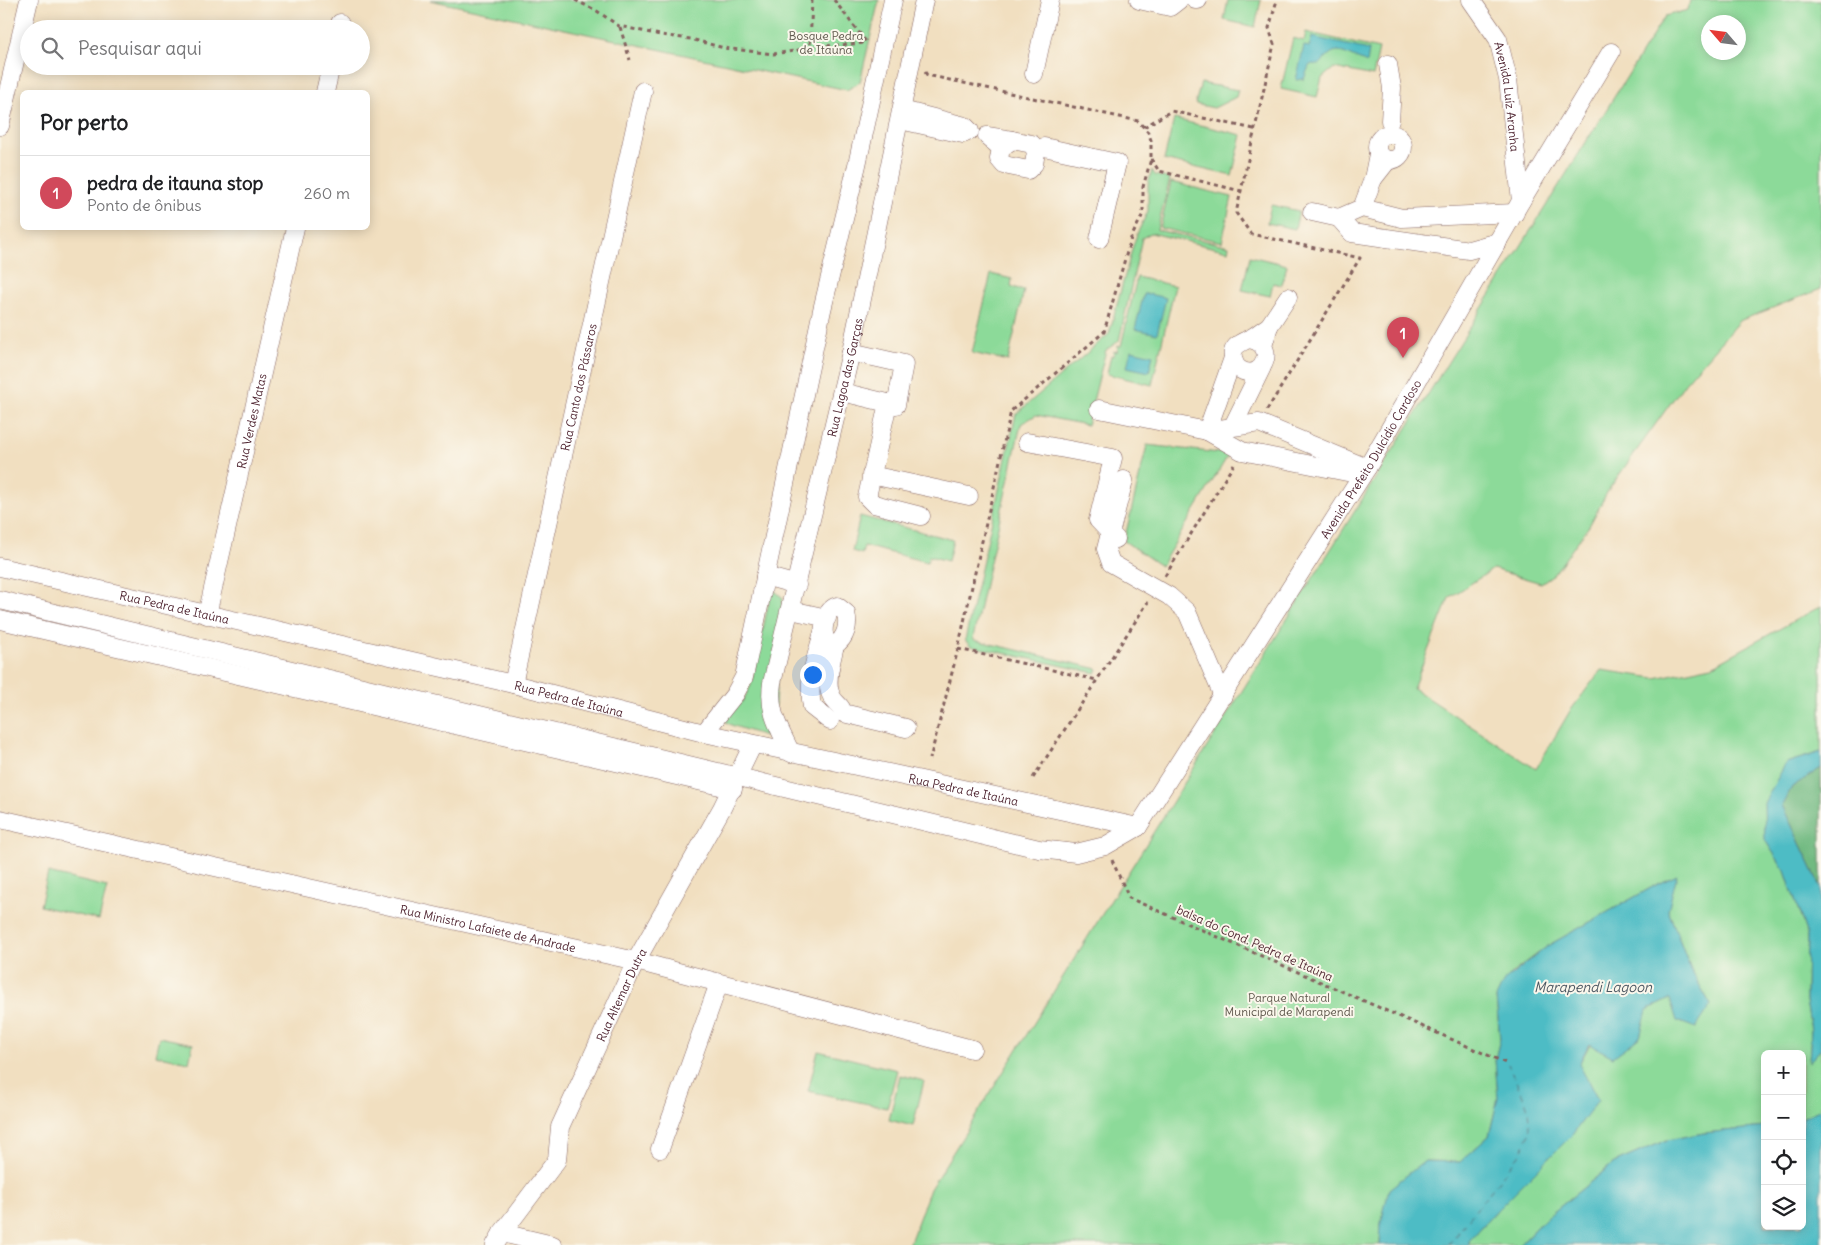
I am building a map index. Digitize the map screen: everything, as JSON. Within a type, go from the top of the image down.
[{"type":"street","points":[[24,20],[29,0]]},
{"type":"street","points":[[704,733],[741,686],[744,677],[822,310],[857,165],[893,0]]},
{"type":"street","name":"Rua Lagoa das Garças","points":[[791,753],[773,714],[770,699],[772,683],[790,615],[851,352],[924,0]]},
{"type":"street","points":[[1034,74],[1050,0]]},
{"type":"street","points":[[1139,0],[1170,7],[1179,0]]},
{"type":"street","name":"Avenida Luíz Aranha","points":[[1471,0],[1498,40],[1508,79],[1518,207]]},
{"type":"street","points":[[0,126],[20,39]]},
{"type":"street","name":"Avenida Prefeito Dulcídio Cardoso","points":[[1105,846],[1138,826],[1224,694],[1364,472],[1518,207],[1611,52]]},
{"type":"street","points":[[1362,208],[1383,157],[1377,145],[1381,138],[1390,131],[1392,88],[1388,64]]},
{"type":"street","points":[[325,90],[329,75]]},
{"type":"street","name":"Rua Canto dos Pássaros","points":[[513,684],[643,91]]},
{"type":"street","points":[[901,115],[963,134],[970,132],[988,136],[1006,144],[1117,163],[1099,239]]},
{"type":"street","points":[[1006,144],[999,159],[1004,165],[1028,170],[1034,164],[1037,148]]},
{"type":"street","points":[[1312,212],[1339,218],[1362,208],[1402,218],[1518,207]]},
{"type":"street","points":[[1339,218],[1352,233],[1398,240],[1469,250],[1498,242]]},
{"type":"street","points":[[1398,240],[1402,218]]},
{"type":"street","name":"Rua Verdes Matas","points":[[208,616],[295,230]]},
{"type":"street","points":[[1256,343],[1288,297]]},
{"type":"street","points":[[1207,431],[1235,348],[1238,343],[1256,343]]},
{"type":"street","points":[[1233,426],[1266,356],[1256,343]]},
{"type":"street","points":[[851,352],[904,364],[867,497],[874,504],[922,512]]},
{"type":"street","points":[[1233,358],[1237,368],[1247,373],[1253,373],[1262,367]]},
{"type":"street","points":[[842,392],[892,404]]},
{"type":"street","points":[[1099,410],[1207,431],[1242,451],[1364,472]]},
{"type":"street","points":[[1207,431],[1259,423],[1364,472]]},
{"type":"street","points":[[1028,442],[1113,458],[1098,520],[1113,536]]},
{"type":"street","points":[[874,475],[969,496]]},
{"type":"street","points":[[1127,481],[1113,536],[1114,552],[1120,559],[1159,586],[1187,612],[1224,694]]},
{"type":"street","name":"Rua Pedra de Itaúna","points":[[0,567],[208,616],[513,684],[704,733],[791,753],[1138,826]]},
{"type":"street","points":[[765,576],[797,584]]},
{"type":"street","points":[[0,600],[1040,860],[1092,860]]},
{"type":"street","points":[[790,615],[828,633]]},
{"type":"street","points":[[0,620],[1039,849],[1076,853],[1105,846]]},
{"type":"street","points":[[828,633],[811,677],[810,691],[812,707],[831,717]]},
{"type":"street","points":[[828,633],[830,692],[832,699],[842,707],[843,713],[906,728]]},
{"type":"street","name":"Rua Altemar Dutra","points":[[498,1239],[557,1160],[560,1127],[636,961],[734,783],[753,744]]},
{"type":"street","name":"Rua Ministro Lafaiete de Andrade","points":[[0,819],[636,961],[972,1049]]},
{"type":"street","points":[[660,1149],[719,984]]},
{"type":"street","points":[[498,1239],[553,1245]]},
{"type":"path","points":[[576,0],[619,26],[660,35],[691,39],[724,48],[773,54],[810,47],[866,43],[834,0]]},
{"type":"path","points":[[810,47],[812,0]]},
{"type":"path","points":[[1259,423],[1360,258],[1251,234],[1236,213],[1274,44],[1269,28],[1278,0]]},
{"type":"path","points":[[619,26],[630,60]]},
{"type":"path","points":[[911,66],[920,68],[927,74],[1138,121],[1144,126],[1151,140],[1151,158],[1143,187],[1143,214],[1131,238],[1104,332],[1011,411],[958,649],[930,758]]},
{"type":"path","points":[[1144,126],[1171,111],[1254,129]]},
{"type":"path","points":[[1151,158],[1160,171],[1241,191]]},
{"type":"path","points":[[1033,778],[1159,586],[1242,451]]},
{"type":"path","points":[[958,649],[1097,680]]},
{"type":"path","name":"balsa do Cond. Pedra de Itaúna","points":[[1105,846],[1129,898],[1508,1064]]},
{"type":"green space","name":"Bosque Pedra de Itaúna","points":[[430,0],[879,0],[860,82],[847,90]]},
{"type":"green space","points":[[1228,0],[1261,0],[1255,27],[1224,20]]},
{"type":"green space","name":"Parque Natural Municipal de Marapendi","points":[[1690,0],[1821,0],[1821,289],[1739,321],[1685,383],[1609,489],[1589,526],[1554,574],[1541,583],[1493,569],[1449,598],[1413,688],[1536,769],[1570,711],[1601,670],[1655,678],[1712,666],[1821,606],[1821,752],[1786,763],[1765,840],[1785,871],[1807,935],[1806,1001],[1811,1030],[1809,1061],[1821,1049],[1821,1109],[1806,1116],[1806,1050],[1761,1050],[1761,1127],[1704,1133],[1667,1140],[1614,1163],[1546,1218],[1520,1245],[1469,1245],[1469,1241],[1497,1210],[1572,1135],[1579,1064],[1590,1044],[1640,1037],[1646,1010],[1670,999],[1711,1005],[1692,972],[1668,910],[1676,876],[1656,885],[1549,945],[1511,974],[1496,998],[1500,1039],[1495,1059],[1498,1098],[1489,1136],[1460,1162],[1425,1161],[1381,1223],[1380,1245],[909,1245],[930,1189],[1665,16],[1688,10]]},
{"type":"green space","points":[[1306,32],[1379,49],[1373,76],[1334,68],[1322,78],[1317,97],[1281,89],[1293,38],[1304,41]]},
{"type":"green space","points":[[1201,83],[1238,90],[1236,97],[1214,108],[1195,104]]},
{"type":"green space","points":[[1174,119],[1242,135],[1232,176],[1164,160]]},
{"type":"green space","points":[[1152,170],[1155,175],[1170,179],[1157,230],[1229,246],[1228,251],[1151,233],[1142,238],[1119,341],[1106,350],[1087,425],[1036,415],[1021,424],[973,638],[974,640],[1098,669],[1096,673],[970,646],[965,640],[1016,414],[1109,334],[1133,246],[1148,211],[1148,184]]},
{"type":"green space","points":[[1171,182],[1232,197],[1222,242],[1160,228]]},
{"type":"green space","points":[[1271,205],[1299,211],[1295,229],[1267,223]]},
{"type":"green space","points":[[1250,256],[1287,265],[1282,285],[1273,283],[1270,296],[1242,290]]},
{"type":"green space","points":[[991,274],[1012,279],[1011,287],[1024,290],[1008,361],[972,353]]},
{"type":"green space","points":[[1137,277],[1175,286],[1152,385],[1107,374],[1111,355],[1113,356],[1114,351],[1117,352],[1118,346],[1121,346]]},
{"type":"green space","points":[[1147,445],[1229,454],[1161,566],[1124,541]]},
{"type":"green space","points":[[860,516],[953,540],[948,561],[929,556],[927,562],[864,546],[862,554],[852,551]]},
{"type":"green space","points":[[775,591],[783,598],[771,738],[731,725],[726,722],[726,716],[742,702],[751,685],[770,596]]},
{"type":"green space","points":[[1821,768],[1821,888],[1782,805],[1792,787]]},
{"type":"green space","points":[[48,873],[107,887],[99,920],[40,906]]},
{"type":"green space","points":[[159,1037],[193,1044],[189,1062],[155,1055]]},
{"type":"green space","points":[[818,1051],[897,1070],[887,1108],[808,1091]]},
{"type":"green space","points":[[900,1075],[924,1081],[913,1126],[889,1120]]},
{"type":"water","points":[[1312,37],[1369,50],[1367,63],[1336,51],[1319,65],[1312,64],[1309,66],[1304,79],[1296,80],[1304,46],[1309,47]]},
{"type":"water","points":[[1144,293],[1166,298],[1157,334],[1135,329]]},
{"type":"water","points":[[1131,350],[1153,355],[1149,372],[1127,367]]},
{"type":"water","points":[[1821,752],[1821,768],[1792,787],[1782,805],[1821,888],[1821,1049],[1809,1062],[1811,1030],[1806,1001],[1807,935],[1785,871],[1765,840],[1764,803],[1786,763]]},
{"type":"water","name":"Marapendi Lagoon","points":[[1677,875],[1668,910],[1692,972],[1711,1005],[1696,1028],[1677,1021],[1670,999],[1647,1010],[1640,1037],[1613,1057],[1589,1044],[1579,1064],[1598,1100],[1572,1135],[1497,1210],[1469,1241],[1469,1245],[1380,1245],[1381,1223],[1389,1189],[1425,1161],[1460,1162],[1489,1136],[1498,1098],[1495,1059],[1500,1039],[1496,998],[1504,981],[1549,945]]},
{"type":"water","points":[[1821,1109],[1821,1245],[1520,1245],[1546,1218],[1614,1163],[1667,1140],[1704,1133],[1761,1127],[1761,1230],[1806,1230],[1806,1116]]},
{"type":"ferry route","points":[[1448,1245],[1519,1155],[1529,1136],[1530,1126],[1527,1105],[1508,1064]]},
{"type":"place","name":"pedra de itauna stop","points":[[1403,358]]}]
